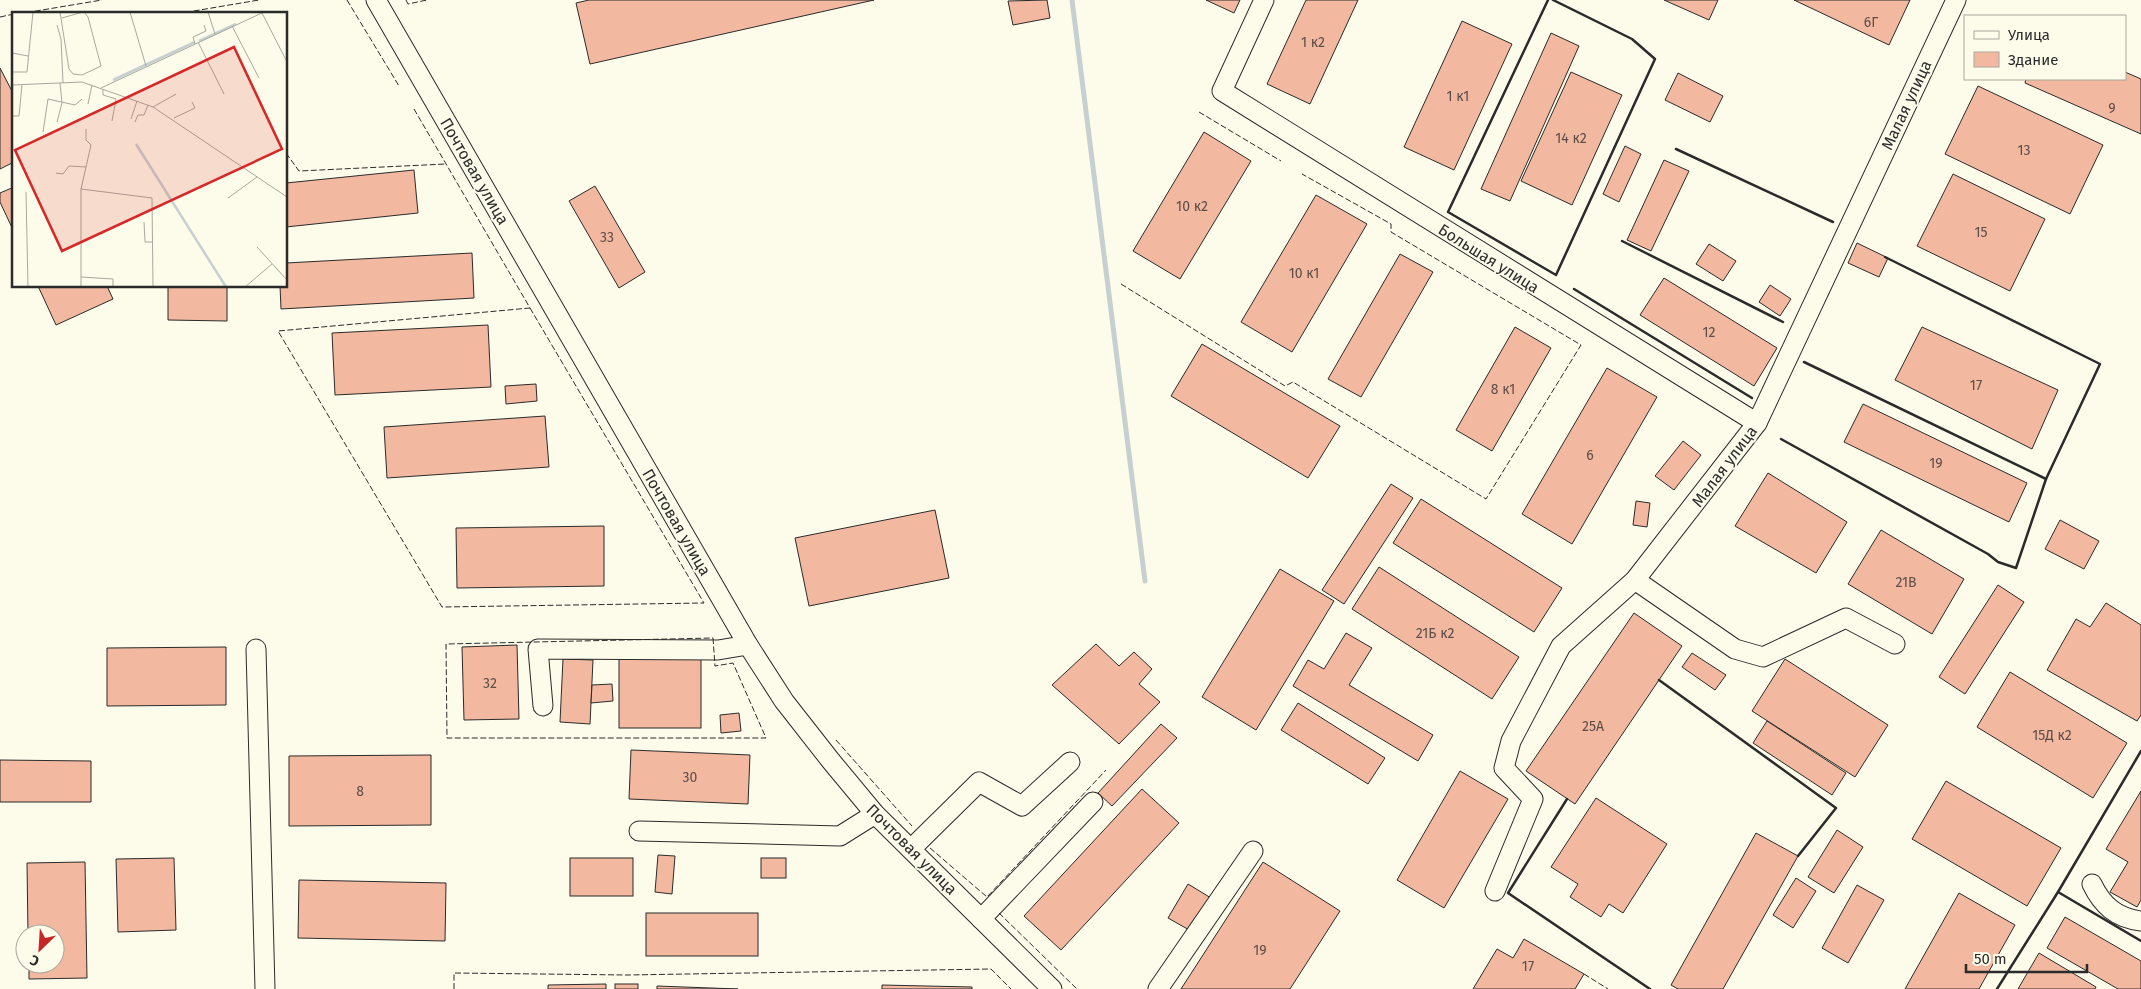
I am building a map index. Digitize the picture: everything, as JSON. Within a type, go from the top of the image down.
[{"type":"street","name":"Почтовая улица","points":[[376,0],[748,645],[784,701],[875,814],[1052,989]]},
{"type":"street","name":"Большая улица","points":[[1264,0],[1222,92],[1757,423]]},
{"type":"street","name":"Малая улица","points":[[1495,891],[1533,800],[1504,768],[1511,741],[1561,646],[1636,580],[1757,423],[1956,0]]},
{"type":"street","points":[[1636,580],[1735,649],[1763,657],[1846,618],[1895,644]]},
{"type":"street","points":[[543,706],[538,649],[718,650],[748,645]]},
{"type":"street","points":[[256,649],[265,989]]},
{"type":"street","points":[[911,849],[979,782],[1022,806],[1070,762]]},
{"type":"street","points":[[981,919],[1093,802]]},
{"type":"street","points":[[639,831],[840,836],[875,814]]},
{"type":"street","points":[[1158,989],[1253,851]]},
{"type":"street","points":[[2092,884],[2100,901],[2114,912],[2132,920],[2141,921]]},
{"type":"building","points":[[589,0],[874,0],[590,64],[576,3]]},
{"type":"building","points":[[1047,0],[1050,18],[1013,25],[1008,1]]},
{"type":"building","points":[[1206,0],[1240,0],[1234,13]]},
{"type":"building","points":[[1306,0],[1358,0],[1310,104],[1267,84]]},
{"type":"building","points":[[1664,0],[1718,0],[1709,20]]},
{"type":"building","points":[[1794,0],[1910,0],[1889,45]]},
{"type":"building","points":[[1462,21],[1512,44],[1454,170],[1404,147]]},
{"type":"building","points":[[1551,33],[1579,46],[1510,201],[1481,189]]},
{"type":"building","points":[[0,68],[12,91],[12,163],[0,169]]},
{"type":"building","points":[[1571,72],[1622,95],[1572,205],[1521,181]]},
{"type":"building","points":[[2126,72],[2141,79],[2141,134],[2025,83],[2026,80],[2126,80]]},
{"type":"building","points":[[1678,73],[1723,96],[1710,122],[1665,100]]},
{"type":"building","points":[[1978,86],[2103,145],[2070,214],[1945,154]]},
{"type":"building","points":[[1204,132],[1251,161],[1180,279],[1133,251]]},
{"type":"building","points":[[1625,146],[1641,154],[1619,202],[1603,194]]},
{"type":"building","points":[[1664,160],[1689,171],[1651,251],[1627,240]]},
{"type":"building","points":[[414,170],[418,213],[288,227],[288,183]]},
{"type":"building","points":[[1953,174],[2045,219],[2010,291],[1917,246]]},
{"type":"building","points":[[595,186],[645,272],[619,288],[569,201]]},
{"type":"building","points":[[12,188],[12,228],[0,202],[0,193]]},
{"type":"building","points":[[1316,195],[1367,224],[1292,352],[1241,322]]},
{"type":"building","points":[[1857,243],[1888,258],[1879,277],[1848,263]]},
{"type":"building","points":[[1709,244],[1736,261],[1723,281],[1696,264]]},
{"type":"building","points":[[472,253],[474,298],[281,309],[280,288],[288,288],[288,263]]},
{"type":"building","points":[[1400,254],[1433,272],[1361,397],[1328,379]]},
{"type":"building","points":[[1664,278],[1777,348],[1754,386],[1640,315]]},
{"type":"building","points":[[1770,285],[1791,299],[1780,316],[1759,302]]},
{"type":"building","points":[[39,288],[108,288],[113,299],[56,325]]},
{"type":"building","points":[[168,288],[227,288],[227,321],[168,320]]},
{"type":"building","points":[[488,325],[491,387],[335,395],[332,333]]},
{"type":"building","points":[[1515,327],[1551,348],[1492,451],[1456,430]]},
{"type":"building","points":[[1922,327],[2058,390],[2032,449],[1895,380]]},
{"type":"building","points":[[1202,344],[1340,426],[1308,478],[1171,396]]},
{"type":"building","points":[[1607,368],[1657,397],[1572,544],[1522,514]]},
{"type":"building","points":[[536,384],[537,401],[506,404],[505,386]]},
{"type":"building","points":[[1863,404],[2027,483],[2009,522],[1844,442]]},
{"type":"building","points":[[545,416],[549,467],[387,478],[384,427]]},
{"type":"building","points":[[1683,441],[1701,455],[1674,490],[1655,476]]},
{"type":"building","points":[[1768,473],[1847,522],[1816,573],[1735,526]]},
{"type":"building","points":[[1391,484],[1413,498],[1344,604],[1322,590]]},
{"type":"building","points":[[1421,499],[1562,588],[1534,632],[1393,543]]},
{"type":"building","points":[[1636,501],[1650,503],[1647,527],[1633,525]]},
{"type":"building","points":[[935,510],[949,578],[809,606],[795,538]]},
{"type":"building","points":[[2060,520],[2099,541],[2084,569],[2045,549]]},
{"type":"building","points":[[604,526],[604,586],[457,588],[456,528]]},
{"type":"building","points":[[1881,530],[1964,579],[1932,634],[1848,584]]},
{"type":"building","points":[[1379,567],[1519,657],[1492,699],[1352,609]]},
{"type":"building","points":[[1280,569],[1334,601],[1256,730],[1202,697]]},
{"type":"building","points":[[1998,585],[2024,602],[1965,694],[1939,677]]},
{"type":"building","points":[[2106,603],[2141,625],[2141,715],[2137,721],[2047,670],[2076,619],[2090,627]]},
{"type":"building","points":[[1634,613],[1682,646],[1575,804],[1526,771]]},
{"type":"building","points":[[1346,633],[1372,648],[1349,685],[1433,735],[1418,761],[1293,686],[1308,660],[1324,669]]},
{"type":"building","points":[[1096,644],[1119,666],[1134,652],[1152,669],[1139,684],[1160,702],[1119,744],[1052,685]]},
{"type":"building","points":[[517,645],[519,719],[464,720],[462,647]]},
{"type":"building","points":[[226,647],[226,705],[107,706],[107,648]]},
{"type":"building","points":[[1692,653],[1726,675],[1715,690],[1682,667]]},
{"type":"building","points":[[619,656],[701,656],[701,728],[619,728]]},
{"type":"building","points":[[563,659],[593,660],[590,724],[560,722]]},
{"type":"building","points":[[1785,659],[1888,725],[1855,777],[1752,711]]},
{"type":"building","points":[[2010,672],[2127,743],[2093,798],[1977,727]]},
{"type":"building","points":[[612,684],[613,701],[591,703],[592,685]]},
{"type":"building","points":[[1298,703],[1385,758],[1368,784],[1281,730]]},
{"type":"building","points":[[739,713],[741,731],[721,733],[720,715]]},
{"type":"building","points":[[1767,721],[1846,773],[1832,795],[1753,743]]},
{"type":"building","points":[[1161,724],[1177,738],[1112,806],[1098,793]]},
{"type":"building","points":[[631,750],[750,755],[748,804],[629,799]]},
{"type":"building","points":[[431,755],[431,825],[289,826],[289,756]]},
{"type":"building","points":[[0,760],[91,761],[91,802],[0,802]]},
{"type":"building","points":[[1460,771],[1508,799],[1444,908],[1397,880]]},
{"type":"building","points":[[1946,781],[2061,848],[2027,906],[1912,839]]},
{"type":"building","points":[[1142,789],[1179,823],[1061,950],[1024,916]]},
{"type":"building","points":[[2141,791],[2141,900],[2137,907],[2110,892],[2128,862],[2106,849]]},
{"type":"building","points":[[1596,798],[1667,844],[1623,913],[1609,904],[1601,917],[1570,897],[1578,884],[1551,867]]},
{"type":"building","points":[[1837,830],[1863,847],[1834,893],[1808,877]]},
{"type":"building","points":[[1756,833],[1798,856],[1723,989],[1678,989],[1671,985]]},
{"type":"building","points":[[658,855],[675,856],[672,894],[655,892]]},
{"type":"building","points":[[174,858],[176,930],[118,932],[116,859]]},
{"type":"building","points":[[570,858],[633,858],[633,896],[570,896]]},
{"type":"building","points":[[761,858],[786,858],[786,878],[761,878]]},
{"type":"building","points":[[85,862],[87,978],[29,979],[29,974],[65,974],[65,924],[28,924],[27,863]]},
{"type":"building","points":[[1263,862],[1340,911],[1290,989],[1181,989]]},
{"type":"building","points":[[1796,878],[1816,891],[1793,928],[1773,915]]},
{"type":"building","points":[[299,880],[446,883],[445,941],[298,938]]},
{"type":"building","points":[[1188,884],[1211,898],[1191,931],[1168,918]]},
{"type":"building","points":[[1857,885],[1884,900],[1848,963],[1822,948]]},
{"type":"building","points":[[1959,893],[2015,925],[1979,989],[1905,989]]},
{"type":"building","points":[[646,913],[758,913],[758,956],[646,956]]},
{"type":"building","points":[[2065,917],[2141,961],[2141,989],[2118,989],[2047,948]]},
{"type":"building","points":[[1524,939],[1584,974],[1575,989],[1473,989],[1497,949],[1513,958]]},
{"type":"building","points":[[2039,953],[2096,987],[2095,989],[2018,989]]},
{"type":"building","points":[[606,984],[606,989],[548,989],[548,985]]},
{"type":"building","points":[[615,984],[638,984],[638,989],[615,989]]},
{"type":"building","points":[[882,985],[972,987],[972,989],[882,989]]},
{"type":"building","points":[[657,986],[738,989],[657,989]]},
{"type":"waterway","points":[[1072,0],[1145,581]]},
{"type":"fence","points":[[30,12],[102,0]]},
{"type":"fence","points":[[188,12],[259,0]]},
{"type":"fence","points":[[347,0],[399,86]]},
{"type":"fence","points":[[406,0],[408,4],[427,0]]},
{"type":"fence","points":[[0,17],[12,14]]},
{"type":"fence","points":[[414,109],[530,308]]},
{"type":"fence","points":[[1199,112],[1281,161]]},
{"type":"fence","points":[[288,156],[299,171],[446,164]]},
{"type":"fence","points":[[1121,284],[1285,386],[1293,382],[1486,499],[1581,345],[1391,232],[1391,224],[1302,174]]},
{"type":"fence","points":[[530,308],[704,603],[442,607],[278,331],[530,308]]},
{"type":"fence","points":[[713,638],[715,666],[733,663],[766,738],[447,738],[446,644],[713,638]]},
{"type":"fence","points":[[836,740],[912,826]]},
{"type":"fence","points":[[930,848],[987,897],[1106,770]]},
{"type":"fence","points":[[999,913],[1077,989]]},
{"type":"fence","points":[[454,989],[454,973],[627,975],[991,969],[1011,989]]},
{"type":"fence","points":[[1584,974],[1608,989]]},
{"type":"wall","points":[[1548,0],[1448,212],[1556,275],[1655,59],[1632,39],[1553,0]]},
{"type":"wall","points":[[1676,149],[1833,222]]},
{"type":"wall","points":[[1622,241],[1783,322]]},
{"type":"wall","points":[[1781,439],[1988,554],[1998,562],[2016,568],[2046,479],[2100,364],[1885,257]]},
{"type":"wall","points":[[1574,289],[1752,398]]},
{"type":"wall","points":[[1804,362],[2046,479]]},
{"type":"wall","points":[[1659,680],[1836,808],[1798,856]]},
{"type":"wall","points":[[1997,989],[2058,892],[2141,751]]},
{"type":"wall","points":[[1567,799],[1508,893],[1650,989]]},
{"type":"wall","points":[[2058,892],[2141,941]]}]
